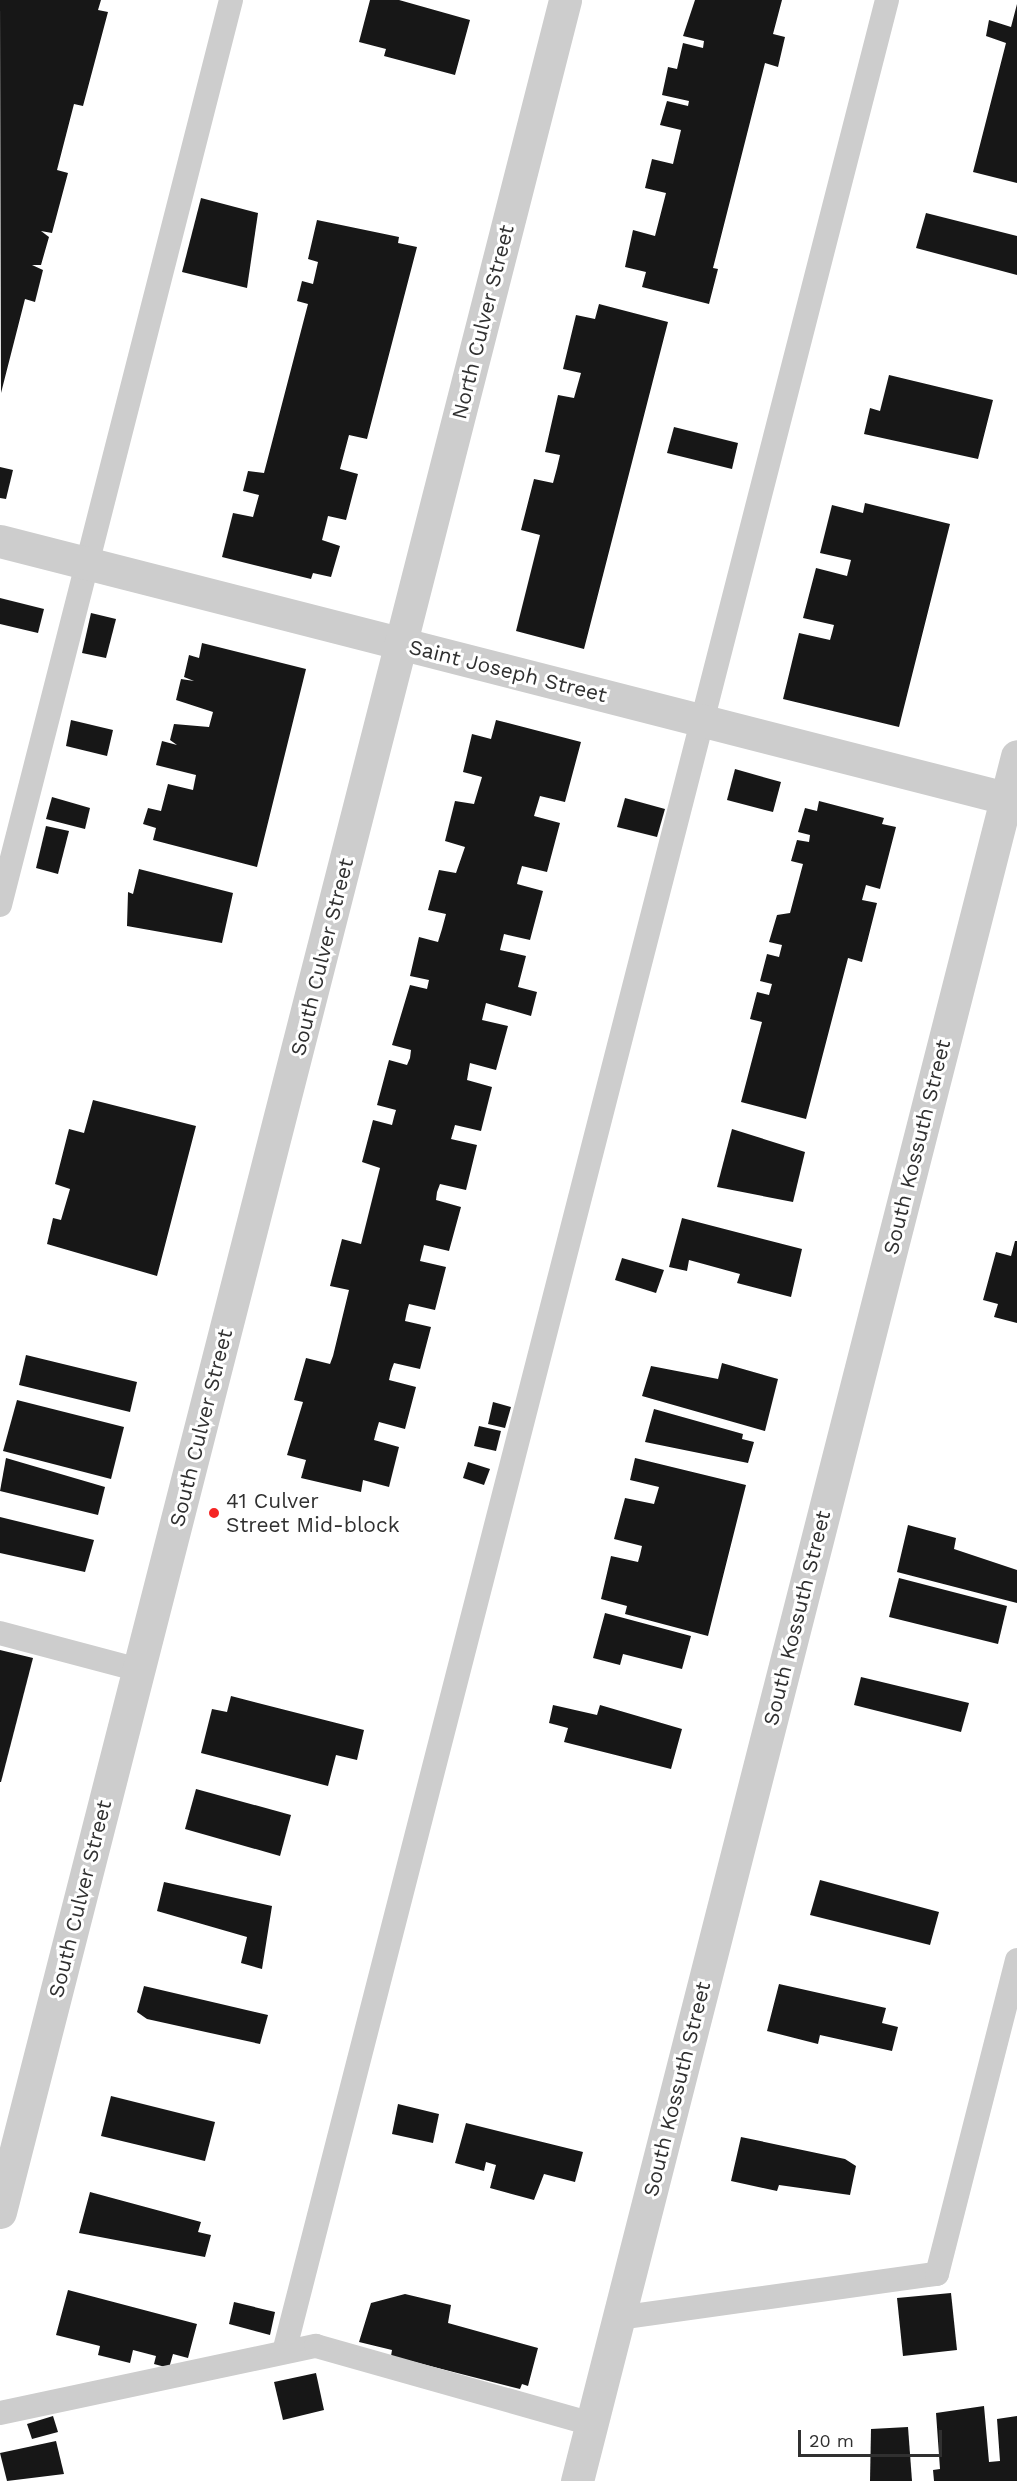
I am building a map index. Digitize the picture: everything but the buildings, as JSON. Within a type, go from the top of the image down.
[{"type":"street","name":"North Culver Street","points":[[402,644],[565,0]]},
{"type":"street","name":"Saint Joseph Street","points":[[0,541],[1012,800]]},
{"type":"street","name":"South Culver Street","points":[[0,2212],[402,644]]},
{"type":"street","name":"South Kossuth Street","points":[[578,2481],[618,2318],[1012,800],[1017,756]]},
{"type":"lane","points":[[0,905],[231,0]]},
{"type":"lane","points":[[284,2352],[887,0]]},
{"type":"lane","points":[[0,1633],[139,1670]]},
{"type":"lane","points":[[618,2318],[937,2274],[1017,1960]]},
{"type":"lane","points":[[0,2413],[316,2346],[592,2424]]},
{"type":"place","name":"41 Culver Street Mid-block","points":[[214,1513]]}]
